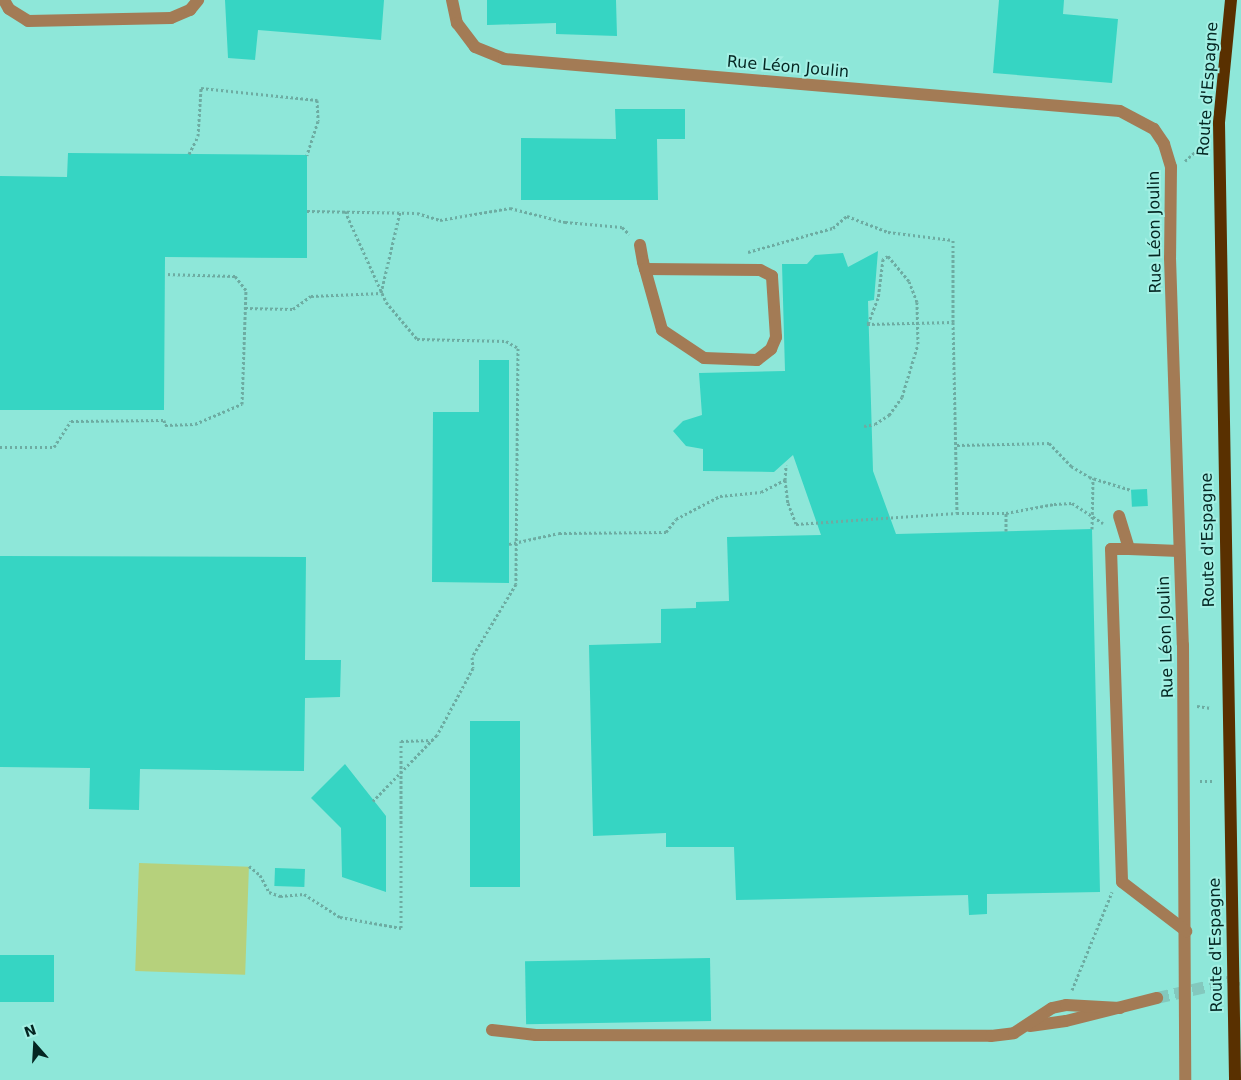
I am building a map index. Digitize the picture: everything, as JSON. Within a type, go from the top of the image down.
[{"type":"main road","name":"Route d'Espagne","points":[[1231,0],[1219,122],[1235,1080]]},
{"type":"street","points":[[4,0],[9,9],[28,20],[171,18],[190,10],[198,0]]},
{"type":"street","name":"Rue Léon Joulin","points":[[452,0],[456,23],[475,47],[504,59],[1120,111],[1154,129],[1164,144],[1171,167],[1170,258],[1186,782],[1185,1080]]},
{"type":"street","points":[[640,245],[645,269],[662,330],[704,358],[758,360],[772,349],[776,338],[772,276],[760,270],[645,269]]},
{"type":"street","points":[[1119,516],[1129,549]]},
{"type":"street","points":[[1179,551],[1111,549],[1122,882],[1186,931]]},
{"type":"street","points":[[492,1030],[536,1035],[991,1036],[1014,1033],[1030,1026],[1120,1008],[1157,998]]},
{"type":"street","points":[[1030,1026],[1052,1008],[1066,1005],[1120,1008]]},
{"type":"path","points":[[189,154],[198,136],[200,88],[317,100],[318,121],[307,155]]},
{"type":"path","points":[[1171,167],[1180,165],[1204,142]]},
{"type":"path","points":[[307,211],[400,212],[440,220],[510,208],[565,222],[622,226],[640,245]]},
{"type":"path","points":[[345,211],[381,293],[417,339],[506,341],[518,348],[516,584],[472,658],[473,668],[433,740],[400,777],[373,801]]},
{"type":"path","points":[[381,293],[400,212]]},
{"type":"path","points":[[741,255],[833,228],[847,216],[888,232],[953,240],[958,513]]},
{"type":"path","points":[[864,426],[875,424],[889,414],[902,397],[920,323],[910,281],[888,256],[883,259],[878,298],[868,324],[920,323],[954,322]]},
{"type":"path","points":[[0,447],[54,447],[71,421],[164,420],[166,425],[196,424],[242,404],[246,290],[235,276],[165,274]]},
{"type":"path","points":[[246,308],[293,309],[311,296],[381,293]]},
{"type":"path","points":[[957,445],[1049,443],[1071,466],[1093,478],[1131,490]]},
{"type":"path","points":[[786,465],[785,480],[788,503],[796,524],[958,513],[1006,514],[1072,503],[1092,516]]},
{"type":"path","points":[[1092,529],[1093,478]]},
{"type":"path","points":[[509,544],[559,533],[666,532],[676,519],[720,496],[761,492],[785,480]]},
{"type":"path","points":[[1006,514],[1006,531]]},
{"type":"path","points":[[1211,706],[1212,715]]},
{"type":"path","points":[[249,866],[260,875],[269,892],[280,896],[304,894],[340,917],[401,928],[401,741],[433,740]]},
{"type":"path","points":[[1186,782],[1214,781],[1214,771]]},
{"type":"path","points":[[1066,1005],[1093,932]]},
{"type":"shaded area","points":[[0,0],[1241,0],[1241,1080],[0,1080]]},
{"type":"shaded area","points":[[139,863],[249,867],[245,975],[135,971]]},
{"type":"building","points":[[225,0],[384,0],[381,40],[258,30],[255,60],[228,58]]},
{"type":"building","points":[[487,0],[616,0],[617,36],[556,34],[556,23],[487,25]]},
{"type":"building","points":[[999,0],[1064,0],[1063,14],[1118,19],[1112,83],[993,73]]},
{"type":"building","points":[[615,109],[685,109],[685,139],[657,139],[658,200],[521,200],[521,138],[616,139]]},
{"type":"building","points":[[68,153],[307,155],[307,258],[165,257],[164,410],[0,410],[0,176],[67,177]]},
{"type":"building","points":[[878,251],[874,300],[868,301],[873,471],[896,534],[1092,529],[1100,892],[987,894],[987,914],[969,915],[968,895],[736,900],[734,847],[666,847],[666,833],[593,836],[589,645],[661,643],[661,609],[696,608],[696,602],[729,601],[727,537],[821,535],[793,455],[774,472],[703,471],[703,449],[686,446],[673,431],[683,421],[702,415],[699,373],[785,371],[782,264],[807,264],[815,255],[843,253],[848,267]]},
{"type":"building","points":[[479,360],[509,360],[509,583],[432,582],[433,412],[479,412]]},
{"type":"building","points":[[1147,489],[1148,506],[1132,507],[1131,490]]},
{"type":"building","points":[[0,556],[306,557],[305,660],[341,660],[340,697],[305,698],[304,771],[140,769],[139,810],[89,809],[90,768],[0,767]]},
{"type":"building","points":[[470,721],[520,721],[520,887],[470,887]]},
{"type":"building","points":[[345,764],[386,816],[386,892],[342,877],[341,828],[311,798]]},
{"type":"building","points":[[275,868],[305,869],[304,887],[274,886]]},
{"type":"building","points":[[0,955],[54,955],[54,1002],[0,1002]]},
{"type":"building","points":[[710,958],[711,1021],[526,1024],[525,961]]},
{"type":"tunnel","points":[[1157,998],[1241,979]]}]
